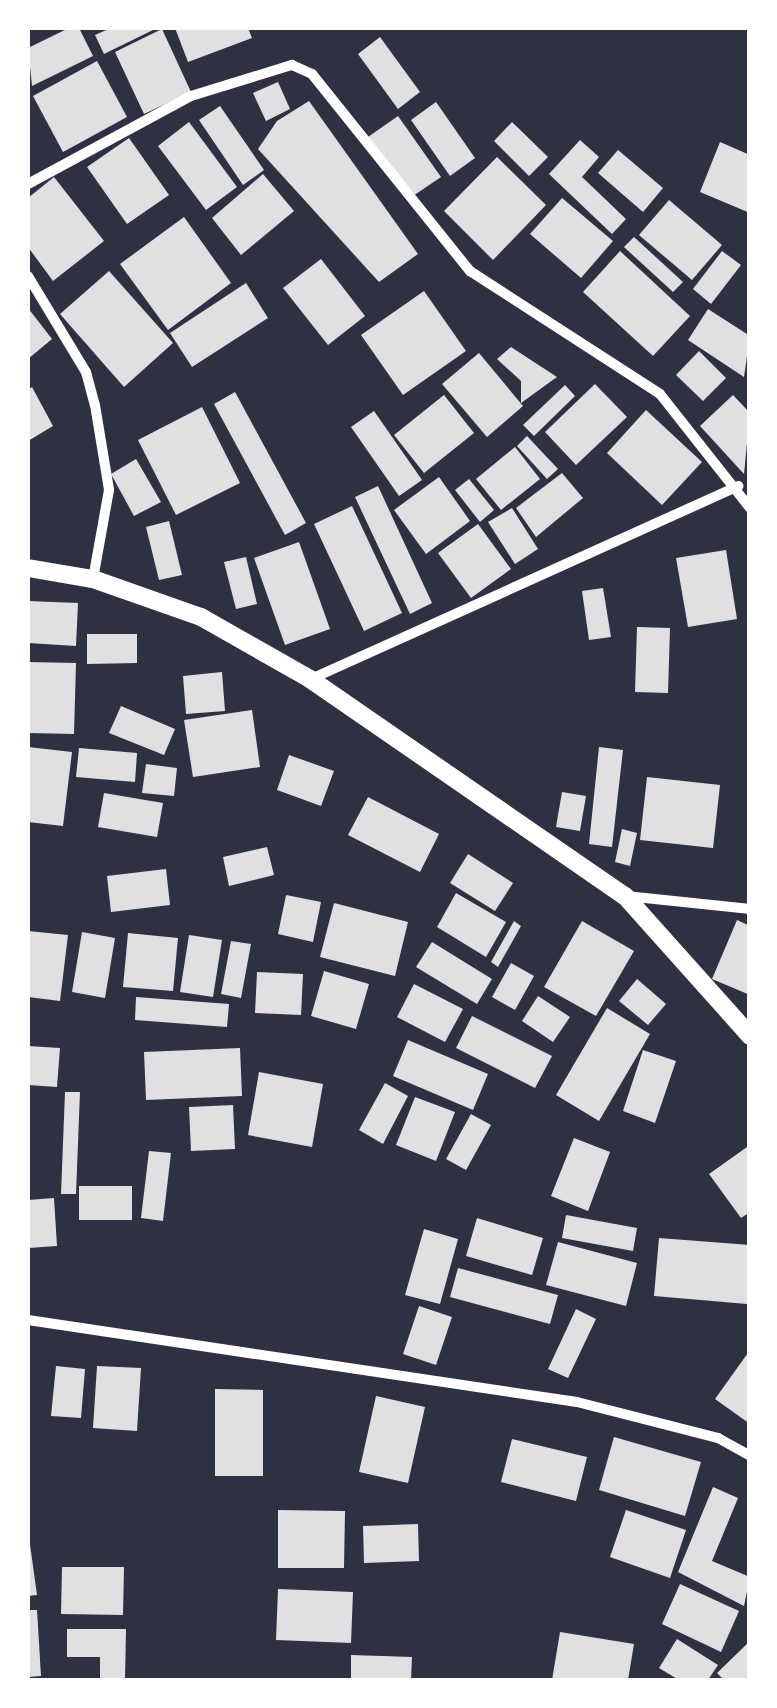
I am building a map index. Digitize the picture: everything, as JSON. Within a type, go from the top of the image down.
[{"type":"street","points":[[28,184],[191,96],[292,65],[312,74],[470,272],[660,394],[738,486],[750,508]]},
{"type":"street","points":[[28,276],[86,372],[95,405],[109,490],[92,579]]},
{"type":"street","points":[[310,679],[738,486]]},
{"type":"street","points":[[28,568],[92,579],[201,617],[310,679],[625,896],[750,1036]]},
{"type":"street","points":[[625,896],[750,909]]},
{"type":"street","points":[[28,1320],[577,1402],[718,1438],[750,1456]]},
{"type":"building","points":[[69,28],[79,28],[93,56],[32,86],[28,48]]},
{"type":"building","points":[[111,28],[157,28],[104,54],[95,35]]},
{"type":"building","points":[[175,28],[248,28],[252,38],[188,62]]},
{"type":"building","points":[[162,29],[191,92],[144,114],[115,52]]},
{"type":"building","points":[[380,37],[420,92],[398,109],[358,54]]},
{"type":"building","points":[[97,61],[127,117],[63,152],[33,96]]},
{"type":"building","points":[[278,82],[290,109],[266,121],[253,93]]},
{"type":"building","points":[[309,101],[418,254],[379,282],[258,149],[277,121]]},
{"type":"building","points":[[436,102],[475,158],[450,176],[411,120]]},
{"type":"building","points":[[220,106],[264,170],[243,185],[199,120]]},
{"type":"building","points":[[398,116],[441,177],[410,198],[368,137]]},
{"type":"building","points":[[189,122],[237,187],[206,210],[158,146]]},
{"type":"building","points":[[512,122],[548,157],[529,176],[494,141]]},
{"type":"building","points":[[129,138],[169,195],[127,224],[87,167]]},
{"type":"building","points":[[580,140],[599,157],[582,177],[626,219],[612,234],[549,174]]},
{"type":"building","points":[[720,142],[750,155],[750,213],[700,192]]},
{"type":"building","points":[[618,150],[663,188],[643,212],[598,173]]},
{"type":"building","points":[[497,157],[546,205],[493,260],[444,211]]},
{"type":"building","points":[[263,174],[294,211],[241,255],[212,218]]},
{"type":"building","points":[[54,177],[104,241],[53,281],[28,247],[28,198]]},
{"type":"building","points":[[562,198],[613,241],[581,278],[530,234]]},
{"type":"building","points":[[669,200],[722,245],[692,280],[639,235]]},
{"type":"building","points":[[184,217],[231,283],[168,330],[120,264]]},
{"type":"building","points":[[634,237],[683,282],[673,292],[624,247]]},
{"type":"building","points":[[620,251],[690,316],[653,356],[583,292]]},
{"type":"building","points":[[722,251],[741,265],[711,304],[693,289]]},
{"type":"building","points":[[321,259],[365,316],[328,345],[283,288]]},
{"type":"building","points":[[109,271],[173,343],[124,387],[60,314]]},
{"type":"building","points":[[246,283],[268,318],[192,367],[170,333]]},
{"type":"building","points":[[424,291],[466,351],[403,395],[361,335]]},
{"type":"building","points":[[28,308],[52,339],[28,359]]},
{"type":"building","points":[[708,309],[750,336],[744,377],[688,340]]},
{"type":"building","points":[[511,347],[557,377],[521,403],[521,381],[497,359]]},
{"type":"building","points":[[699,351],[726,378],[703,401],[676,375]]},
{"type":"building","points":[[479,353],[523,406],[487,437],[442,384]]},
{"type":"building","points":[[595,384],[627,417],[576,465],[545,432]]},
{"type":"building","points":[[565,385],[575,396],[534,436],[523,425]]},
{"type":"building","points":[[32,387],[53,426],[28,441],[28,390]]},
{"type":"building","points":[[235,392],[306,523],[285,535],[214,404]]},
{"type":"building","points":[[444,395],[474,433],[424,473],[394,435]]},
{"type":"building","points":[[733,395],[750,413],[744,474],[700,426]]},
{"type":"building","points":[[202,407],[240,483],[176,515],[138,440]]},
{"type":"building","points":[[646,410],[702,462],[662,505],[607,453]]},
{"type":"building","points":[[374,411],[422,480],[399,496],[351,427]]},
{"type":"building","points":[[527,436],[558,469],[547,479],[517,446]]},
{"type":"building","points":[[515,447],[540,479],[501,510],[476,479]]},
{"type":"building","points":[[136,459],[161,502],[134,516],[111,474]]},
{"type":"building","points":[[562,473],[583,498],[536,537],[516,508]]},
{"type":"building","points":[[439,477],[470,521],[426,554],[394,510]]},
{"type":"building","points":[[469,479],[494,510],[480,522],[455,490]]},
{"type":"building","points":[[378,486],[432,603],[410,614],[355,497]]},
{"type":"building","points":[[352,506],[402,613],[364,631],[314,524]]},
{"type":"building","points":[[512,508],[538,549],[515,564],[488,522]]},
{"type":"building","points":[[169,521],[182,575],[159,580],[146,527]]},
{"type":"building","points":[[478,524],[511,569],[471,598],[438,553]]},
{"type":"building","points":[[299,542],[330,629],[285,645],[254,558]]},
{"type":"building","points":[[726,550],[737,619],[688,627],[676,558]]},
{"type":"building","points":[[246,557],[257,604],[236,609],[224,562]]},
{"type":"building","points":[[603,588],[611,637],[589,640],[582,591]]},
{"type":"building","points":[[28,601],[78,603],[76,646],[28,643]]},
{"type":"building","points":[[637,627],[670,628],[668,693],[635,692]]},
{"type":"building","points":[[87,634],[137,634],[137,663],[87,664]]},
{"type":"building","points":[[28,662],[76,663],[74,734],[28,733]]},
{"type":"building","points":[[222,672],[225,711],[186,714],[183,676]]},
{"type":"building","points":[[121,706],[175,729],[164,755],[109,733]]},
{"type":"building","points":[[252,710],[260,767],[193,777],[184,720]]},
{"type":"building","points":[[28,747],[72,752],[63,826],[28,822]]},
{"type":"building","points":[[599,747],[623,750],[612,847],[589,844]]},
{"type":"building","points":[[79,748],[137,753],[135,782],[76,777]]},
{"type":"building","points":[[289,755],[334,771],[321,806],[277,790]]},
{"type":"building","points":[[146,764],[177,768],[174,796],[142,793]]},
{"type":"building","points":[[647,777],[720,785],[713,848],[640,840]]},
{"type":"building","points":[[562,792],[586,796],[580,831],[556,827]]},
{"type":"building","points":[[104,793],[163,803],[157,837],[98,827]]},
{"type":"building","points":[[368,797],[439,834],[420,872],[348,835]]},
{"type":"building","points":[[622,829],[637,833],[630,866],[615,862]]},
{"type":"building","points":[[267,847],[274,875],[229,886],[223,857]]},
{"type":"building","points":[[468,854],[513,883],[495,911],[450,883]]},
{"type":"building","points":[[166,869],[170,905],[111,912],[107,876]]},
{"type":"building","points":[[456,893],[506,922],[486,957],[437,927]]},
{"type":"building","points":[[286,895],[321,902],[313,942],[278,934]]},
{"type":"building","points":[[334,903],[408,922],[395,976],[320,957]]},
{"type":"building","points":[[737,920],[750,926],[750,995],[712,979]]},
{"type":"building","points":[[514,921],[521,926],[498,967],[491,962]]},
{"type":"building","points":[[582,921],[634,951],[596,1016],[544,987]]},
{"type":"building","points":[[28,931],[68,935],[60,1001],[28,997]]},
{"type":"building","points":[[82,932],[115,938],[105,998],[72,992]]},
{"type":"building","points":[[128,933],[178,938],[173,991],[123,987]]},
{"type":"building","points":[[189,935],[222,940],[213,997],[180,992]]},
{"type":"building","points":[[231,941],[251,944],[241,998],[221,994]]},
{"type":"building","points":[[432,942],[492,979],[477,1004],[416,967]]},
{"type":"building","points":[[511,963],[534,976],[515,1010],[492,997]]},
{"type":"building","points":[[324,971],[369,984],[356,1029],[311,1016]]},
{"type":"building","points":[[257,972],[303,974],[301,1015],[255,1013]]},
{"type":"building","points":[[637,979],[666,1004],[648,1025],[619,1001]]},
{"type":"building","points":[[414,984],[463,1009],[445,1042],[397,1017]]},
{"type":"building","points":[[538,996],[570,1017],[553,1042],[522,1021]]},
{"type":"building","points":[[136,997],[229,1004],[227,1027],[135,1020]]},
{"type":"building","points":[[607,1008],[650,1034],[599,1121],[556,1095]]},
{"type":"building","points":[[472,1016],[552,1056],[535,1088],[456,1048]]},
{"type":"building","points":[[408,1040],[488,1074],[473,1110],[393,1076]]},
{"type":"building","points":[[28,1046],[60,1048],[57,1087],[28,1085]]},
{"type":"building","points":[[240,1048],[242,1096],[146,1100],[144,1052]]},
{"type":"building","points":[[643,1050],[676,1061],[655,1123],[623,1111]]},
{"type":"building","points":[[259,1072],[323,1084],[312,1147],[248,1135]]},
{"type":"building","points":[[385,1083],[408,1096],[383,1144],[359,1130]]},
{"type":"building","points":[[65,1092],[80,1092],[76,1194],[61,1194]]},
{"type":"building","points":[[415,1097],[455,1112],[436,1161],[396,1145]]},
{"type":"building","points":[[233,1105],[235,1149],[191,1151],[189,1107]]},
{"type":"building","points":[[471,1114],[491,1125],[466,1170],[446,1159]]},
{"type":"building","points":[[574,1138],[610,1152],[588,1211],[551,1196]]},
{"type":"building","points":[[747,1147],[750,1212],[741,1218],[709,1174]]},
{"type":"building","points":[[149,1151],[171,1153],[163,1221],[141,1218]]},
{"type":"building","points":[[79,1186],[132,1186],[132,1220],[79,1220]]},
{"type":"building","points":[[54,1198],[57,1246],[28,1248],[28,1200]]},
{"type":"building","points":[[566,1215],[637,1228],[633,1251],[562,1238]]},
{"type":"building","points":[[477,1218],[543,1238],[532,1275],[466,1256]]},
{"type":"building","points":[[424,1229],[458,1239],[440,1304],[405,1295]]},
{"type":"building","points":[[659,1238],[750,1245],[747,1304],[654,1296]]},
{"type":"building","points":[[558,1242],[637,1263],[626,1306],[546,1285]]},
{"type":"building","points":[[458,1268],[558,1295],[550,1324],[450,1297]]},
{"type":"building","points":[[419,1306],[452,1317],[436,1365],[403,1354]]},
{"type":"building","points":[[576,1309],[596,1319],[568,1378],[548,1369]]},
{"type":"building","points":[[750,1350],[750,1424],[715,1399]]},
{"type":"building","points":[[56,1366],[85,1369],[81,1418],[51,1416]]},
{"type":"building","points":[[97,1366],[141,1368],[137,1431],[93,1428]]},
{"type":"building","points":[[215,1389],[263,1390],[263,1476],[215,1476]]},
{"type":"building","points":[[376,1396],[425,1407],[408,1483],[359,1472]]},
{"type":"building","points":[[614,1437],[701,1462],[685,1516],[599,1490]]},
{"type":"building","points":[[512,1439],[587,1457],[576,1501],[501,1482]]},
{"type":"building","points":[[713,1487],[738,1498],[712,1561],[750,1577],[744,1606],[678,1572]]},
{"type":"building","points":[[278,1510],[345,1511],[344,1568],[278,1568]]},
{"type":"building","points":[[626,1510],[686,1530],[670,1578],[610,1557]]},
{"type":"building","points":[[418,1524],[419,1561],[364,1563],[363,1526]]},
{"type":"building","points":[[28,1530],[37,1595],[28,1596]]},
{"type":"building","points":[[62,1567],[124,1567],[123,1615],[61,1614]]},
{"type":"building","points":[[680,1584],[739,1611],[721,1652],[662,1624]]},
{"type":"building","points":[[278,1589],[353,1592],[351,1643],[276,1640]]},
{"type":"building","points":[[28,1610],[37,1610],[41,1676],[28,1677]]},
{"type":"building","points":[[67,1629],[126,1629],[125,1680],[100,1680],[100,1657],[67,1657]]},
{"type":"building","points":[[560,1632],[634,1644],[628,1680],[552,1680]]},
{"type":"building","points":[[677,1639],[718,1665],[708,1680],[679,1680],[659,1668]]},
{"type":"building","points":[[750,1641],[750,1680],[724,1680],[717,1673]]},
{"type":"building","points":[[351,1655],[412,1657],[411,1680],[351,1680]]}]
